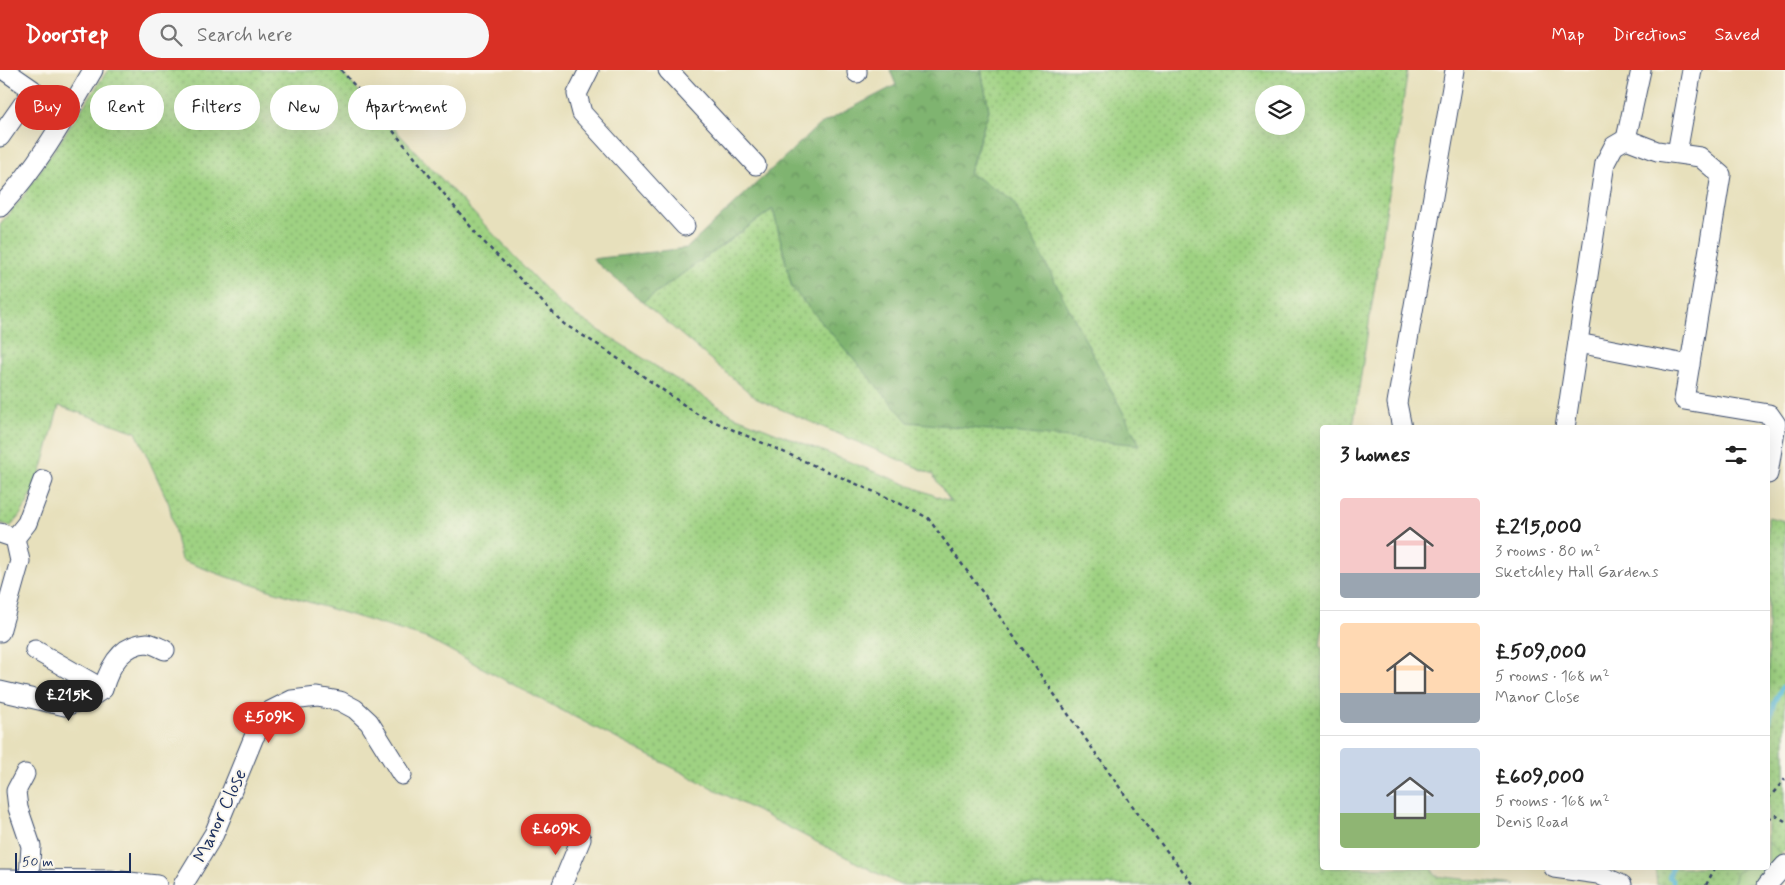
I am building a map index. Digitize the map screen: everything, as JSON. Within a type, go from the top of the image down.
[{"type":"street","points":[[0,137],[33,90],[4,70]]},
{"type":"street","points":[[0,207],[16,190],[55,135],[93,70]]},
{"type":"street","points":[[589,70],[577,94],[582,113],[685,226]]},
{"type":"street","points":[[668,70],[756,165]]},
{"type":"street","points":[[1401,425],[1397,403],[1455,70]]},
{"type":"street","points":[[1565,425],[1605,163],[1614,146],[1626,139],[1641,70]]},
{"type":"street","points":[[1677,153],[1692,70]]},
{"type":"street","points":[[1626,139],[1657,151],[1700,157],[1721,175],[1684,400],[1769,414],[1776,424],[1770,462]]},
{"type":"street","points":[[1578,342],[1690,365]]},
{"type":"street","points":[[0,632],[20,561],[7,535],[27,523],[43,480]]},
{"type":"street","points":[[0,691],[65,706],[91,697],[105,682],[118,656],[132,646],[148,643],[165,650]]},
{"type":"street","points":[[35,650],[105,682]]},
{"type":"street","name":"Manor Close","points":[[184,885],[214,834],[254,737],[270,711],[292,700],[317,697],[340,701],[355,709],[369,722],[402,775]]},
{"type":"street","points":[[25,774],[16,791],[18,808],[31,846],[29,878]]},
{"type":"street","points":[[562,885],[581,839]]},
{"type":"street","points":[[1767,885],[1785,865]]},
{"type":"street","points":[[1569,870],[1598,874],[1622,885]]},
{"type":"street","points":[[0,879],[110,880],[157,885]]},
{"type":"path","points":[[341,70],[377,111],[479,238],[564,324],[600,346],[697,414],[896,501],[928,518],[986,597],[1146,825],[1194,885]]},
{"type":"path","points":[[1770,797],[1785,779]]},
{"type":"path","points":[[1770,818],[1775,815],[1785,821]]},
{"type":"path","points":[[1706,885],[1714,870]]},
{"type":"green space","points":[[108,70],[339,70],[353,85],[348,85],[348,130],[395,130],[561,306],[734,416],[951,502],[932,474],[757,399],[643,302],[773,209],[792,288],[1012,199],[969,174],[989,110],[981,70],[1408,70],[1353,425],[1320,425],[1320,870],[1432,870],[1436,876],[1516,885],[900,885],[536,697],[429,639],[227,577],[181,560],[169,504],[136,432],[59,406],[36,485],[29,500],[11,526],[0,523],[0,224],[22,198],[68,130],[80,130],[80,112],[90,97],[90,130],[164,130],[164,85],[98,85]]},
{"type":"green space","points":[[890,70],[981,70],[989,110],[969,173],[1012,199],[1140,445],[908,422],[792,288],[773,209],[643,302],[592,259],[687,248],[819,125],[896,85]]},
{"type":"green space","points":[[1770,517],[1785,521],[1785,851],[1777,854],[1770,862]]},
{"type":"green space","points":[[1770,844],[1781,854],[1770,868]]},
{"type":"green space","points":[[1655,870],[1763,870],[1749,885],[1657,885]]},
{"type":"green space","points":[[1740,870],[1768,870],[1757,881],[1744,885],[1733,885],[1736,872]]},
{"type":"waterway","points":[[1770,718],[1774,703],[1782,687],[1785,688]]},
{"type":"waterway","points":[[1671,870],[1669,877],[1673,880],[1673,885]]}]
